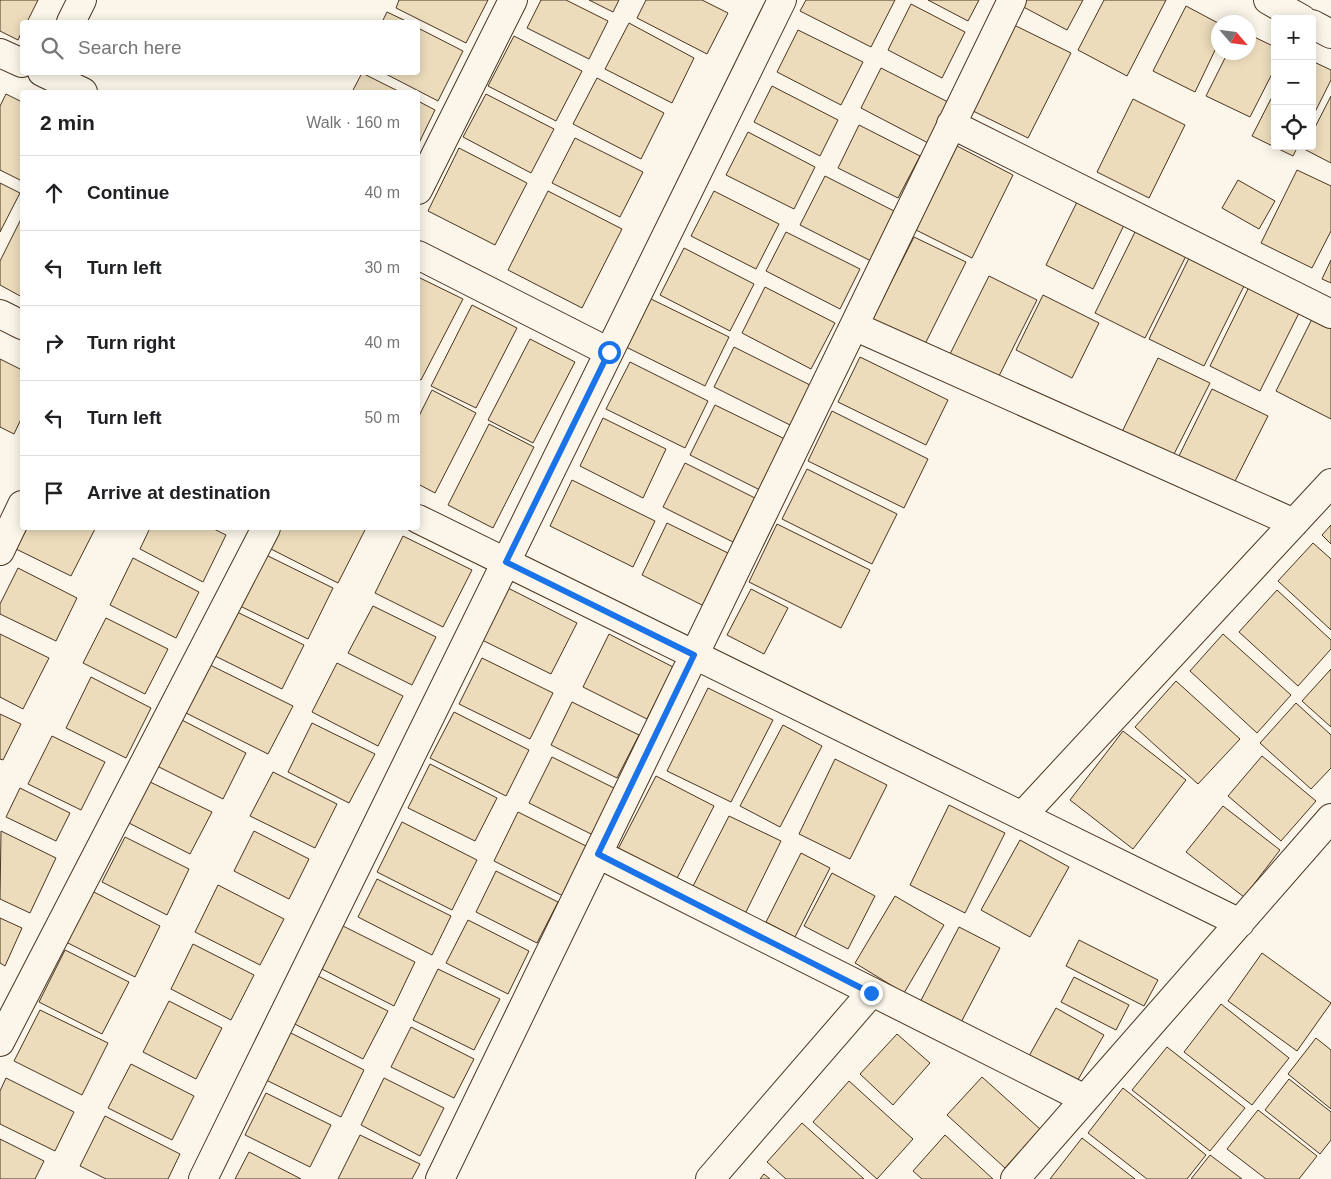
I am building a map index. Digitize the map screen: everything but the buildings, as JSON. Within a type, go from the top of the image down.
[{"type":"street","points":[[72,20],[82,0]]},
{"type":"street","points":[[420,186],[513,0]]},
{"type":"street","points":[[203,1179],[782,0]]},
{"type":"street","points":[[440,1179],[1012,0]]},
{"type":"street","points":[[1268,0],[1295,15]]},
{"type":"street","points":[[1316,26],[1331,34]]},
{"type":"street","points":[[0,53],[20,62]]},
{"type":"street","points":[[47,75],[79,90]]},
{"type":"street","points":[[952,124],[1331,314]]},
{"type":"street","points":[[420,256],[609,352]]},
{"type":"street","points":[[0,314],[20,324]]},
{"type":"street","points":[[854,326],[1294,523]]},
{"type":"street","points":[[1022,816],[1331,483]]},
{"type":"street","points":[[0,551],[20,509]]},
{"type":"street","points":[[420,520],[1240,924]]},
{"type":"street","points":[[0,1042],[265,530]]},
{"type":"street","points":[[1015,1179],[1331,818]]},
{"type":"street","points":[[598,854],[1086,1100]]},
{"type":"street","points":[[710,1179],[871,993]]},
{"type":"route","points":[[609,352],[506,562],[694,655],[598,854],[871,993]]}]
